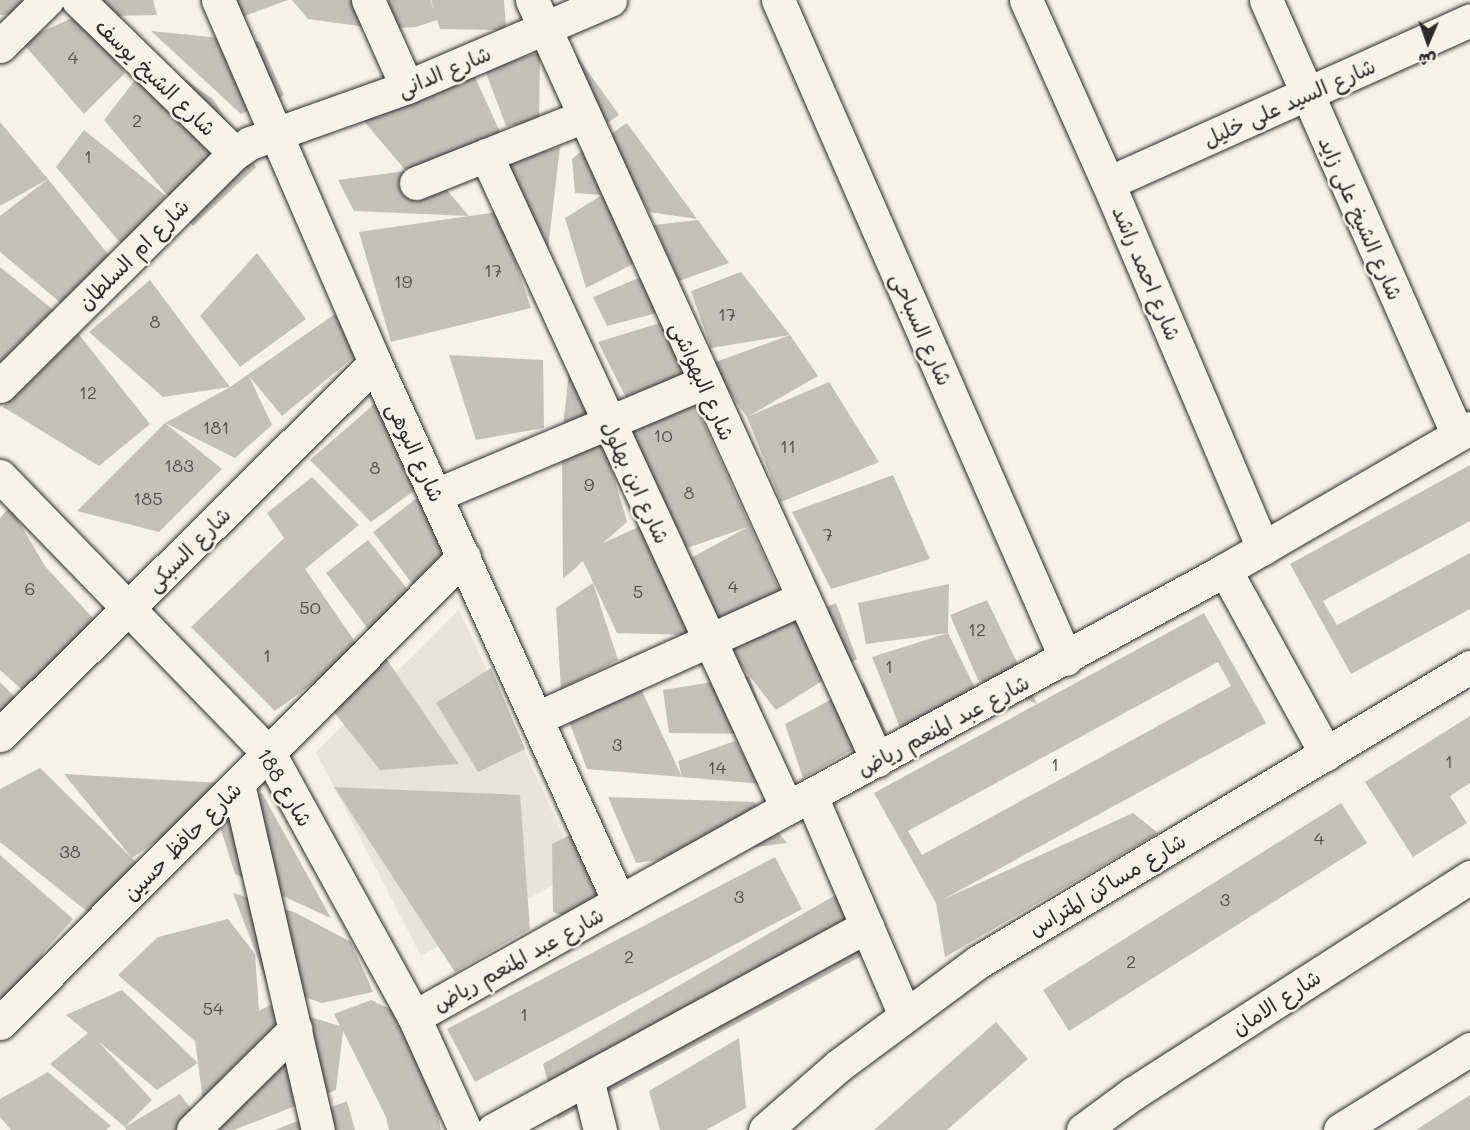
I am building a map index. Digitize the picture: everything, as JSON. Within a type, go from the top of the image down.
[{"type":"street","points":[[0,46],[47,0]]},
{"type":"street","name":"شارع الشيخ يوسف","points":[[78,0],[235,153]]},
{"type":"street","name":"شارع البوهى","points":[[218,0],[375,363],[619,902]]},
{"type":"street","points":[[368,0],[407,87]]},
{"type":"street","name":"شارع الدانى","points":[[275,135],[407,87],[538,14],[610,0]]},
{"type":"street","name":"شارع السباحى","points":[[778,0],[1066,659]]},
{"type":"street","name":"شارع احمد راشد","points":[[1026,0],[1108,183],[1263,549]]},
{"type":"street","name":"شارع الشيخ على زايد","points":[[1266,0],[1306,94],[1464,431]]},
{"type":"street","name":"شارع البهواشى","points":[[538,14],[703,383],[878,760]]},
{"type":"street","name":"شارع السيد على خليل","points":[[1108,183],[1470,20]]},
{"type":"street","points":[[416,183],[584,116]]},
{"type":"street","name":"شارع ام السلطان","points":[[0,386],[235,153],[275,135]]},
{"type":"street","name":"شارع ابن بهلول","points":[[486,155],[710,640],[867,926],[904,1013]]},
{"type":"street","name":"شارع السبكى","points":[[0,735],[375,363]]},
{"type":"street","points":[[436,495],[703,383]]},
{"type":"street","name":"شارع عبد المنعم رياض","points":[[414,1017],[799,802],[1066,659],[1263,549],[1464,431]]},
{"type":"street","name":"شارع 188","points":[[0,476],[270,754],[414,1017],[465,1130]]},
{"type":"street","name":"شارع حافظ حسين","points":[[2,1017],[270,754],[464,556]]},
{"type":"street","points":[[1225,570],[1326,754]]},
{"type":"street","points":[[537,718],[803,598]]},
{"type":"street","name":"شارع مساكن المتراس","points":[[765,1130],[904,1013],[978,962],[1470,667]]},
{"type":"street","points":[[238,783],[318,1130]]},
{"type":"street","name":"شارع الامان","points":[[1083,1130],[1132,1094],[1470,877]]},
{"type":"street","points":[[493,1130],[867,926]]},
{"type":"street","points":[[193,1130],[295,1029]]},
{"type":"street","points":[[1340,1130],[1470,1049]]},
{"type":"street","points":[[587,1079],[600,1130]]},
{"type":"shaded area","points":[[459,610],[580,871],[421,956],[316,752]]},
{"type":"building","points":[[0,0],[33,0],[21,14],[0,15]]},
{"type":"building","points":[[95,0],[153,0],[157,15],[110,16]]},
{"type":"building","points":[[237,0],[288,0],[242,17]]},
{"type":"building","points":[[292,0],[430,0],[434,10],[431,0],[504,0],[506,30],[440,29],[437,20],[416,27],[381,29],[308,19]]},
{"type":"building","points":[[79,15],[125,73],[84,114],[21,41]]},
{"type":"building","points":[[151,31],[260,42],[284,95],[241,114]]},
{"type":"building","points":[[540,52],[539,123],[506,126],[485,70]]},
{"type":"building","points":[[577,56],[619,115],[603,126],[577,71]]},
{"type":"building","points":[[153,57],[213,99],[256,167],[193,226],[104,120]]},
{"type":"building","points":[[474,75],[507,147],[406,171],[352,107]]},
{"type":"building","points":[[0,122],[48,179],[0,206]]},
{"type":"building","points":[[627,123],[697,219],[649,212],[608,136]]},
{"type":"building","points":[[84,130],[166,196],[123,246],[56,167]]},
{"type":"building","points":[[560,147],[548,249],[507,162]]},
{"type":"building","points":[[585,148],[602,195],[575,193],[572,159]]},
{"type":"building","points":[[428,168],[469,216],[354,211],[338,180]]},
{"type":"building","points":[[48,179],[119,268],[62,304],[0,252],[0,216]]},
{"type":"building","points":[[602,195],[635,263],[586,288],[565,218]]},
{"type":"building","points":[[499,212],[531,308],[391,342],[359,232]]},
{"type":"building","points":[[698,220],[729,263],[679,281],[654,225]]},
{"type":"building","points":[[257,253],[306,319],[240,367],[200,316]]},
{"type":"building","points":[[0,267],[66,320],[0,372]]},
{"type":"building","points":[[741,272],[790,335],[711,348],[691,291]]},
{"type":"building","points":[[641,277],[657,313],[607,326],[593,297]]},
{"type":"building","points":[[150,280],[230,387],[163,397],[89,332]]},
{"type":"building","points":[[335,314],[355,356],[282,416],[249,376],[272,425],[235,458],[165,423],[230,387]]},
{"type":"building","points":[[663,322],[687,374],[626,398],[598,342]]},
{"type":"building","points":[[77,332],[150,424],[99,466],[3,407]]},
{"type":"building","points":[[790,335],[818,376],[747,417],[710,364]]},
{"type":"building","points":[[449,355],[543,360],[544,428],[476,440]]},
{"type":"building","points":[[570,361],[594,415],[563,428]]},
{"type":"building","points":[[829,382],[879,462],[781,502],[747,417]]},
{"type":"building","points":[[692,398],[780,592],[717,622],[689,559],[748,527],[687,548],[627,430]]},
{"type":"building","points":[[380,399],[426,482],[371,522],[310,460]]},
{"type":"building","points":[[165,423],[222,469],[159,532],[77,511]]},
{"type":"building","points":[[602,435],[627,522],[603,543],[645,524],[691,635],[617,633],[583,561],[563,579],[562,460]]},
{"type":"building","points":[[1470,465],[1470,521],[1323,601],[1337,625],[1470,553],[1470,609],[1351,674],[1290,564]]},
{"type":"building","points":[[893,475],[930,559],[831,589],[792,512]]},
{"type":"building","points":[[312,477],[359,525],[305,569],[360,649],[275,711],[191,627],[284,538],[267,513]]},
{"type":"building","points":[[426,491],[458,554],[417,590],[373,532]]},
{"type":"building","points":[[10,507],[45,566],[102,628],[26,693],[0,670],[0,518]]},
{"type":"building","points":[[368,540],[414,597],[371,633],[326,573]]},
{"type":"building","points":[[593,583],[618,660],[561,689],[556,608]]},
{"type":"building","points":[[949,584],[948,633],[866,644],[858,603]]},
{"type":"building","points":[[987,600],[1037,704],[978,680],[950,615]]},
{"type":"building","points":[[836,603],[857,659],[776,710],[729,650]]},
{"type":"building","points":[[1204,613],[1266,723],[942,900],[1133,813],[1158,833],[945,957],[936,903],[874,793]],"holes":[[[1218,662],[1231,686],[922,855],[908,831]]]},
{"type":"building","points":[[948,633],[978,694],[900,728],[872,657]]},
{"type":"building","points":[[383,654],[459,764],[380,770],[330,707]]},
{"type":"building","points":[[491,668],[525,749],[478,772],[436,703]]},
{"type":"building","points":[[749,676],[770,734],[669,733],[663,690]]},
{"type":"building","points":[[0,682],[16,698],[0,715]]},
{"type":"building","points":[[864,682],[886,731],[803,778],[785,724]]},
{"type":"building","points":[[642,691],[682,777],[587,769],[567,716]]},
{"type":"building","points":[[1470,716],[1470,783],[1450,796],[1467,823],[1413,857],[1365,782]]},
{"type":"building","points":[[735,741],[762,784],[682,777],[678,761]]},
{"type":"building","points":[[40,768],[148,874],[89,913],[0,842],[0,789]]},
{"type":"building","points":[[64,774],[238,784],[132,858]]},
{"type":"building","points":[[334,787],[520,795],[530,929],[455,972]]},
{"type":"building","points":[[262,793],[331,918],[235,874],[214,808]]},
{"type":"building","points":[[608,797],[754,802],[787,843],[636,863]]},
{"type":"building","points":[[1341,803],[1367,843],[1069,1031],[1043,990]]},
{"type":"building","points":[[603,819],[604,929],[553,912],[552,844]]},
{"type":"building","points":[[0,855],[73,919],[45,950],[13,1010],[0,997]]},
{"type":"building","points":[[775,857],[802,909],[475,1082],[447,1029]]},
{"type":"building","points":[[233,893],[294,912],[351,942],[373,992],[322,1003],[268,985]]},
{"type":"building","points":[[839,893],[869,952],[558,1120],[543,1064]]},
{"type":"building","points":[[228,919],[255,954],[259,1011],[270,1005],[340,1026],[334,1014],[371,1000],[396,1012],[436,1107],[441,1130],[389,1130],[386,1117],[343,1031],[336,1090],[234,1130],[207,1130],[195,1041],[118,975],[158,937]]},
{"type":"building","points":[[122,990],[198,1063],[157,1090],[98,1041],[152,1100],[125,1127],[50,1064],[88,1033],[66,1015]]},
{"type":"building","points":[[996,1022],[1028,1059],[947,1130],[874,1130]]},
{"type":"building","points":[[739,1038],[746,1108],[706,1130],[660,1130],[649,1091]]},
{"type":"building","points":[[48,1072],[111,1126],[106,1130],[11,1130],[0,1117],[0,1099]]},
{"type":"building","points":[[180,1094],[206,1130],[126,1130],[125,1127]]},
{"type":"building","points":[[1470,1095],[1470,1130],[1416,1130]]},
{"type":"building","points":[[347,1101],[355,1130],[275,1130]]}]
